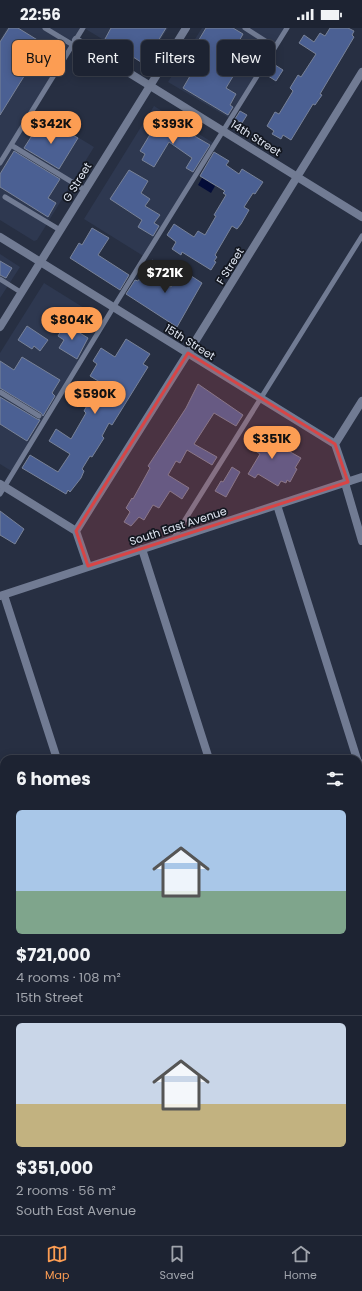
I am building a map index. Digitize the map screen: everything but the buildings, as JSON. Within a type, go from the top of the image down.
[{"type":"street","name":"G Street","points":[[0,327],[186,28]]},
{"type":"street","name":"F Street","points":[[76,530],[188,353],[362,72]]},
{"type":"street","name":"14th Street","points":[[133,75],[362,217]]},
{"type":"street","name":"15th Street","points":[[0,237],[336,444]]},
{"type":"street","points":[[362,401],[336,444],[362,541]]},
{"type":"street","name":"South East Avenue","points":[[2,595],[362,477]]},
{"type":"street","points":[[2,489],[76,530],[88,566]]},
{"type":"street","points":[[278,505],[356,755]]},
{"type":"street","points":[[142,549],[208,755]]},
{"type":"street","points":[[2,595],[56,755]]},
{"type":"lane","points":[[45,28],[73,42]]},
{"type":"lane","points":[[75,40],[83,28]]},
{"type":"lane","points":[[245,28],[264,40]]},
{"type":"lane","points":[[275,47],[287,28]]},
{"type":"lane","points":[[0,163],[73,44]]},
{"type":"lane","points":[[2,489],[257,76]]},
{"type":"lane","points":[[12,145],[85,190]]},
{"type":"lane","points":[[5,197],[60,230]]},
{"type":"lane","points":[[173,539],[362,236]]},
{"type":"lane","points":[[0,279],[22,293]]},
{"type":"lane","points":[[0,392],[39,416]]},
{"type":"highlighted area","points":[[188,353],[335,444],[348,482],[88,566],[76,531]]},
{"type":"shaded area","points":[[7,28],[83,28],[76,40],[73,40],[73,44],[65,58],[65,40],[12,40],[12,76],[54,76],[33,110],[94,147],[37,240],[34,241],[0,220],[0,40]]},
{"type":"shaded area","points":[[84,28],[168,28],[161,40],[141,40],[141,63],[133,58],[133,40],[104,40]]},
{"type":"shaded area","points":[[202,28],[287,28],[275,48],[275,40],[217,40],[217,76],[257,76],[231,119],[168,82],[172,76],[209,76],[209,40],[194,40]]},
{"type":"shaded area","points":[[154,106],[215,144],[145,257],[84,219]]},
{"type":"shaded area","points":[[202,178],[215,186],[211,193],[198,185]]},
{"type":"shaded area","points":[[0,254],[20,267],[0,298]]},
{"type":"shaded area","points":[[44,283],[105,321],[13,472],[0,464],[0,353]]}]
